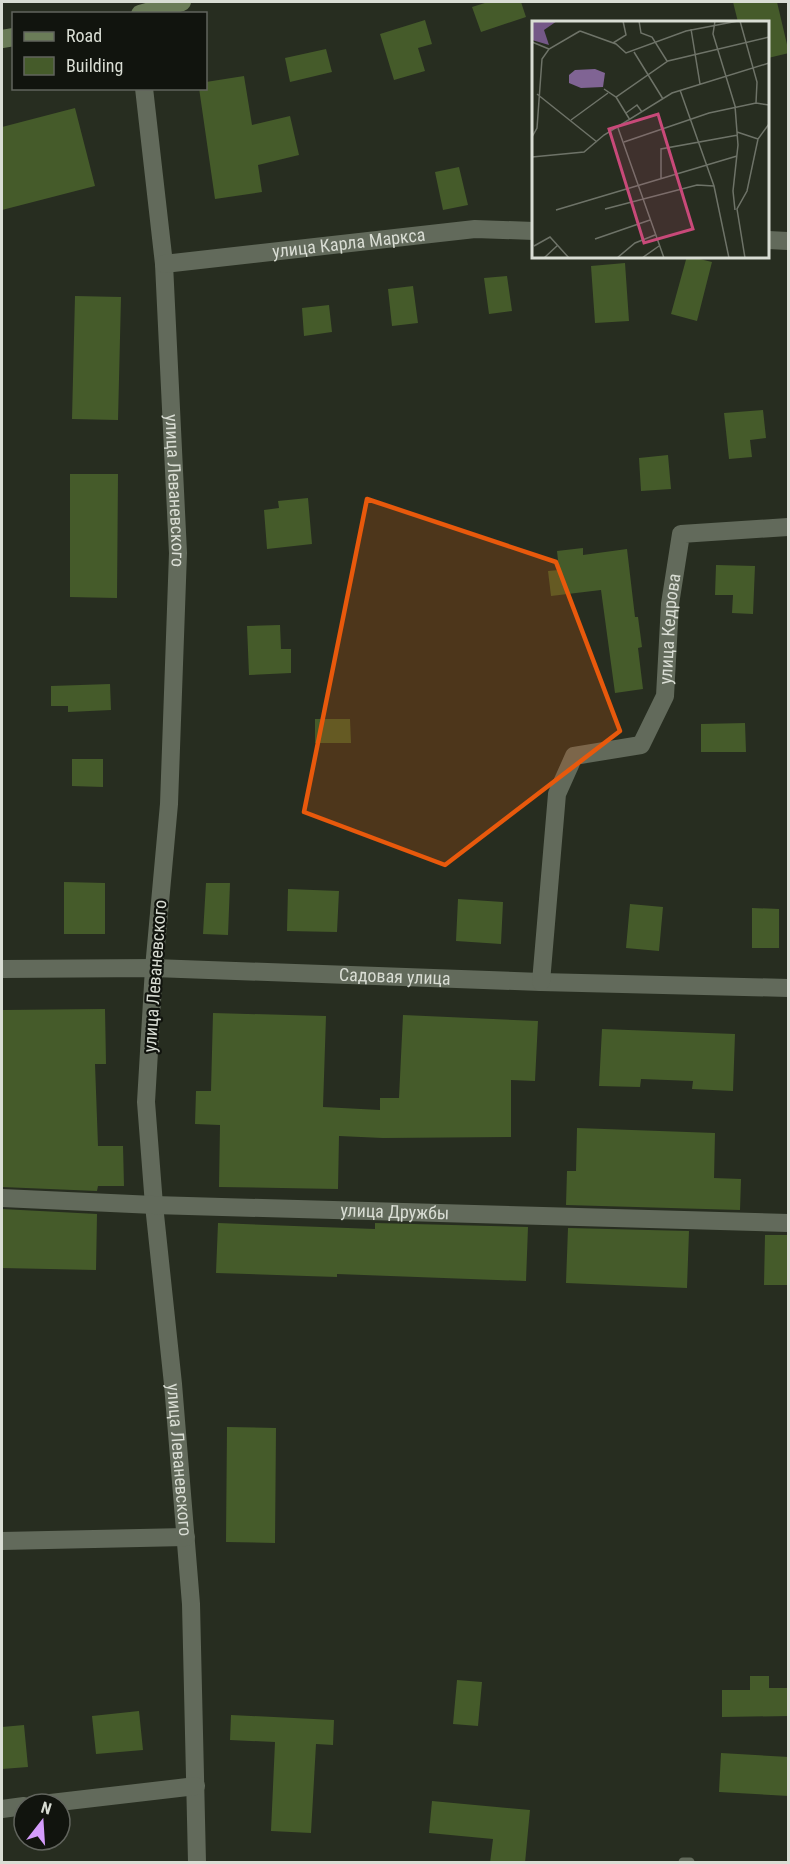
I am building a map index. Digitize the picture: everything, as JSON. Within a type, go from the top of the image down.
[{"type":"street","points":[[147,12],[182,2]]},
{"type":"street","name":"улица Леваневского","points":[[144,90],[164,264],[178,553],[169,804],[154,968],[146,1102],[191,1604],[197,1863]]},
{"type":"street","name":"улица Карла Маркса","points":[[164,264],[475,229],[532,231]]},
{"type":"street","points":[[769,240],[789,241]]},
{"type":"street","name":"улица Кедрова","points":[[541,982],[557,794],[574,756],[641,745],[665,696],[670,604],[681,534],[789,527]]},
{"type":"street","name":"Садовая улица","points":[[2,969],[154,968],[541,982],[789,988]]},
{"type":"street","name":"улица Дружбы","points":[[2,1198],[154,1205],[789,1223]]},
{"type":"street","points":[[2,1541],[186,1537]]},
{"type":"street","points":[[72,1800],[196,1786]]},
{"type":"lane","points":[[682,1863],[690,1863]]},
{"type":"highlighted area","points":[[367,499],[556,562],[620,731],[445,865],[304,812]]},
{"type":"building","points":[[488,2],[521,2],[526,17],[481,32],[472,7]]},
{"type":"building","points":[[733,2],[777,2],[789,53],[769,58],[769,21],[738,21]]},
{"type":"building","points":[[425,20],[432,44],[418,48],[425,71],[394,80],[380,34]]},
{"type":"building","points":[[326,49],[332,72],[290,82],[285,58]]},
{"type":"building","points":[[244,76],[252,125],[290,116],[299,155],[258,165],[262,192],[215,199],[199,90],[207,90],[207,82]]},
{"type":"building","points":[[75,108],[95,186],[2,210],[2,127]]},
{"type":"building","points":[[459,167],[468,205],[443,210],[435,172]]},
{"type":"building","points":[[686,258],[712,262],[697,321],[671,314]]},
{"type":"building","points":[[625,263],[629,321],[595,323],[591,266]]},
{"type":"building","points":[[507,276],[512,311],[489,314],[484,278]]},
{"type":"building","points":[[413,286],[418,323],[392,326],[388,289]]},
{"type":"building","points":[[75,296],[121,297],[118,420],[72,419]]},
{"type":"building","points":[[329,305],[332,332],[304,336],[302,308]]},
{"type":"building","points":[[763,410],[766,438],[750,440],[752,457],[729,459],[724,413]]},
{"type":"building","points":[[668,455],[671,489],[641,491],[639,458]]},
{"type":"building","points":[[70,474],[118,474],[117,598],[70,597]]},
{"type":"building","points":[[308,498],[312,544],[267,549],[264,510],[279,508],[278,501]]},
{"type":"building","points":[[583,548],[583,555],[627,549],[635,617],[638,617],[642,647],[638,648],[643,689],[615,693],[601,590],[551,596],[548,571],[559,570],[557,551]]},
{"type":"building","points":[[716,565],[755,566],[753,614],[732,613],[733,595],[715,595]]},
{"type":"building","points":[[280,625],[281,649],[291,649],[291,673],[249,675],[247,626]]},
{"type":"building","points":[[110,684],[111,710],[68,712],[68,706],[51,706],[51,686]]},
{"type":"building","points":[[315,719],[350,719],[351,743],[315,743]]},
{"type":"building","points":[[745,723],[746,752],[701,752],[701,724]]},
{"type":"building","points":[[72,759],[103,759],[103,787],[72,786]]},
{"type":"building","points":[[64,882],[105,883],[105,934],[64,934]]},
{"type":"building","points":[[206,883],[230,883],[228,935],[203,934]]},
{"type":"building","points":[[288,889],[339,891],[337,932],[287,931]]},
{"type":"building","points":[[458,899],[503,902],[501,944],[456,941]]},
{"type":"building","points":[[630,904],[663,907],[659,951],[626,948]]},
{"type":"building","points":[[752,908],[779,909],[779,948],[752,948]]},
{"type":"building","points":[[105,1009],[106,1064],[95,1064],[98,1146],[123,1146],[124,1186],[98,1186],[97,1191],[2,1187],[2,1010]]},
{"type":"building","points":[[213,1013],[326,1016],[323,1107],[380,1110],[380,1098],[399,1098],[403,1015],[538,1021],[535,1081],[511,1080],[511,1137],[339,1136],[338,1189],[219,1187],[220,1125],[195,1124],[196,1091],[211,1091]]},
{"type":"building","points":[[602,1029],[735,1034],[733,1091],[692,1089],[693,1081],[641,1079],[640,1087],[599,1086]]},
{"type":"building","points":[[577,1128],[715,1133],[714,1178],[741,1179],[740,1210],[566,1205],[567,1171],[576,1171]]},
{"type":"building","points":[[2,1209],[97,1214],[96,1270],[2,1268]]},
{"type":"building","points":[[218,1223],[375,1229],[375,1223],[528,1227],[526,1281],[337,1274],[337,1277],[216,1273]]},
{"type":"building","points":[[568,1228],[689,1231],[687,1288],[566,1283]]},
{"type":"building","points":[[765,1235],[789,1235],[789,1285],[764,1285]]},
{"type":"building","points":[[227,1427],[276,1428],[275,1543],[226,1542]]},
{"type":"building","points":[[750,1676],[769,1676],[769,1688],[789,1688],[789,1716],[722,1717],[722,1690],[750,1690]]},
{"type":"building","points":[[457,1680],[482,1682],[478,1726],[453,1724]]},
{"type":"building","points":[[139,1711],[143,1750],[96,1754],[92,1716]]},
{"type":"building","points":[[231,1715],[334,1720],[333,1745],[316,1744],[311,1833],[271,1831],[275,1742],[230,1740]]},
{"type":"building","points":[[24,1725],[28,1767],[2,1769],[2,1727]]},
{"type":"building","points":[[721,1753],[789,1757],[789,1796],[719,1792]]},
{"type":"building","points":[[432,1801],[530,1810],[525,1863],[490,1863],[493,1839],[429,1833]]}]
